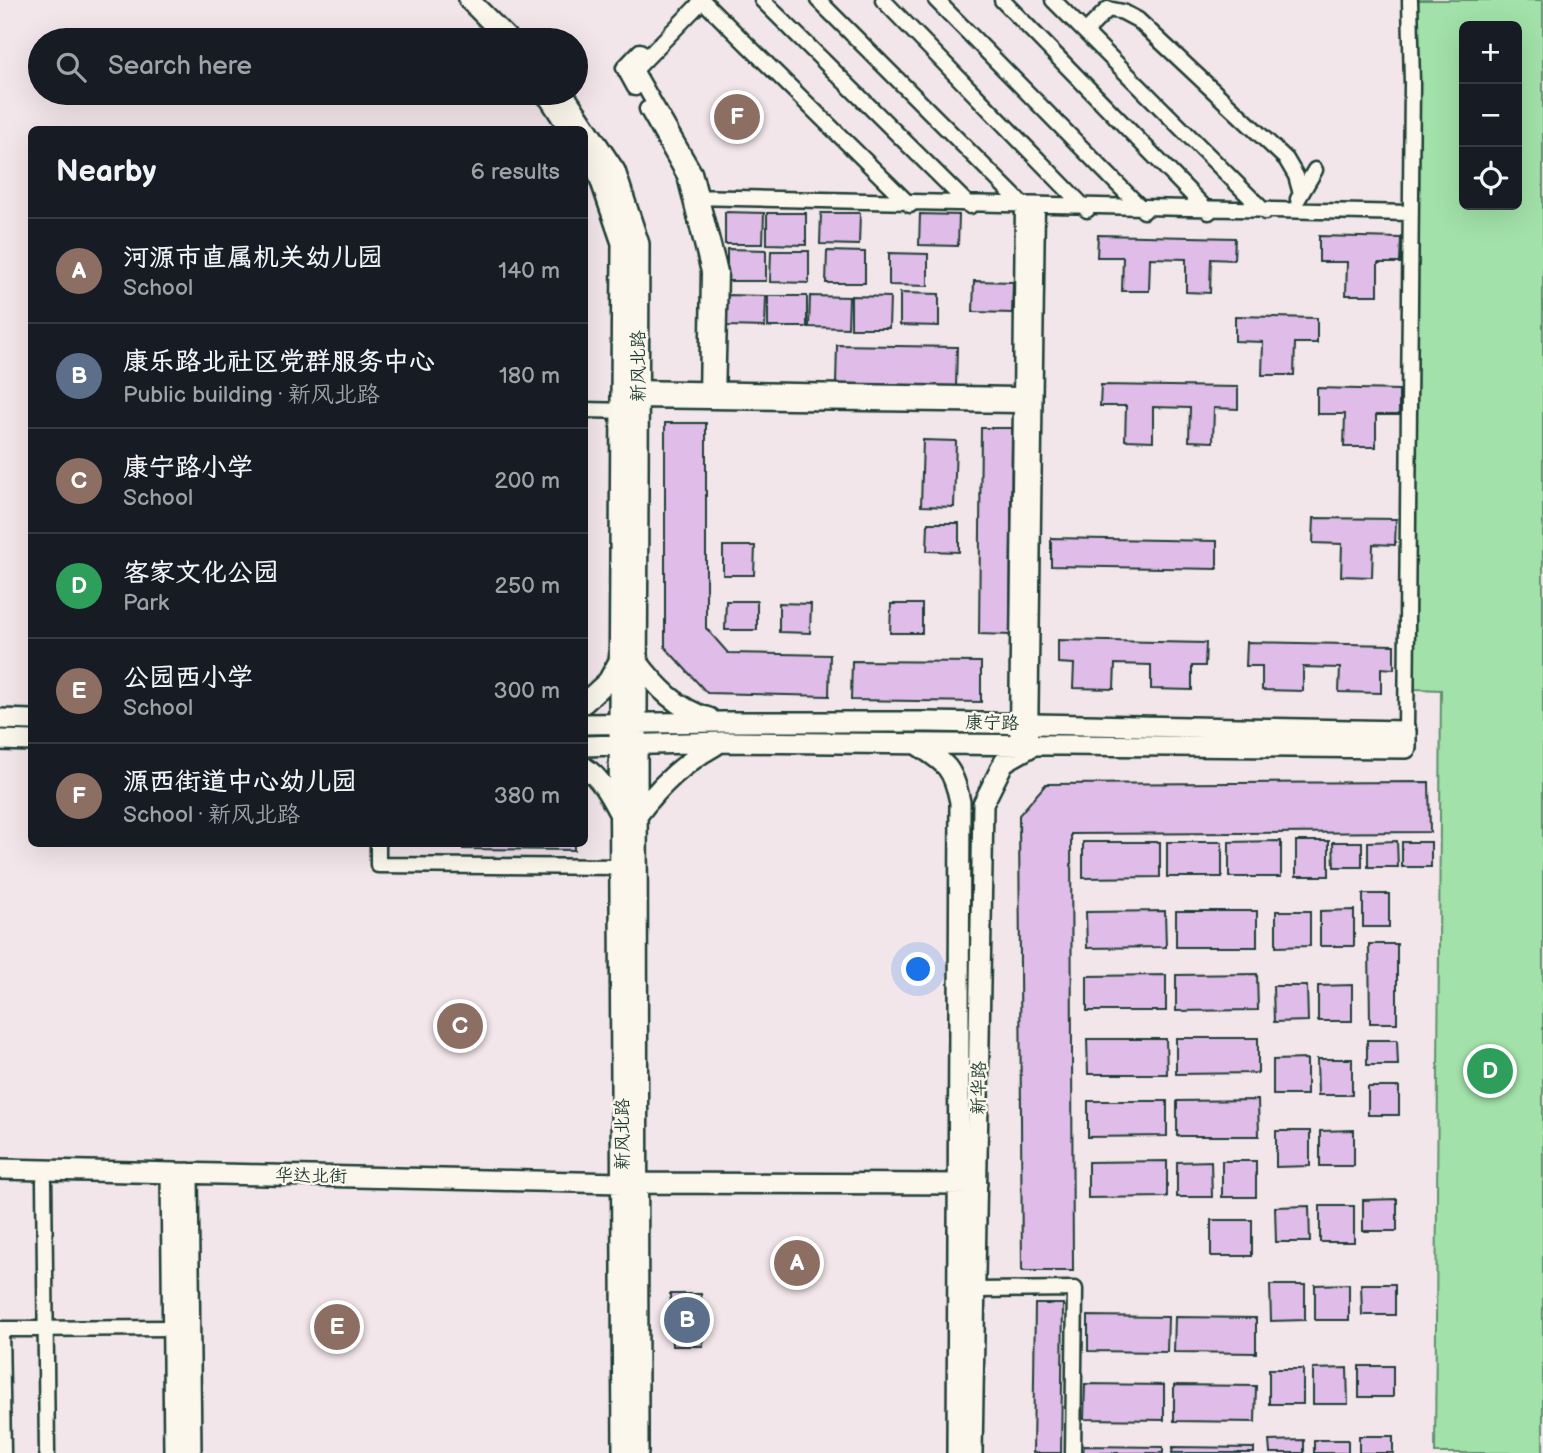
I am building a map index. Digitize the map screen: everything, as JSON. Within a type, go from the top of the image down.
[{"type":"street","points":[[451,0],[479,28]]},
{"type":"street","points":[[469,0],[497,28]]},
{"type":"street","points":[[690,0],[624,68],[696,200]]},
{"type":"street","points":[[712,395],[709,272],[696,200],[694,172],[635,69],[702,0],[910,205]]},
{"type":"street","points":[[762,0],[970,207]]},
{"type":"street","points":[[818,0],[1030,208],[1023,724],[1027,745]]},
{"type":"street","points":[[883,0],[1087,209]]},
{"type":"street","points":[[936,0],[1143,210]]},
{"type":"street","points":[[1002,0],[1209,212]]},
{"type":"street","points":[[1053,0],[1266,213],[1291,211],[1407,216]]},
{"type":"street","points":[[1401,0],[1407,216]]},
{"type":"street","points":[[1401,736],[1407,216],[1412,84],[1410,0]]},
{"type":"street","points":[[1085,32],[1113,5],[1138,20],[1286,159],[1296,176],[1301,194]]},
{"type":"street","points":[[554,105],[567,126]]},
{"type":"street","name":"新风北路","points":[[571,105],[585,126]]},
{"type":"street","name":"新风北路","points":[[588,130],[615,171],[639,243],[630,400],[630,1188],[623,1453]]},
{"type":"street","name":"新风北路","points":[[588,158],[597,170],[622,243],[630,400]]},
{"type":"street","points":[[1291,211],[1315,170]]},
{"type":"street","points":[[696,200],[1407,216]]},
{"type":"street","points":[[588,409],[630,400],[712,395],[1027,400]]},
{"type":"street","points":[[588,700],[629,660],[693,714],[723,722]]},
{"type":"street","points":[[0,719],[28,720]]},
{"type":"street","name":"康宁路","points":[[588,724],[1023,724],[1401,736]]},
{"type":"street","name":"康宁路","points":[[588,746],[723,742],[1027,745],[1401,736]]},
{"type":"street","points":[[0,740],[28,741]]},
{"type":"street","points":[[588,770],[629,816],[675,772],[698,755],[723,742]]},
{"type":"street","name":"新华路","points":[[915,744],[943,761],[956,781],[960,802],[968,1188],[975,1290],[972,1453]]},
{"type":"street","name":"新华路","points":[[957,1453],[983,804],[1004,762],[1027,745]]},
{"type":"street","name":"新风北路","points":[[629,816],[620,867],[638,1453]]},
{"type":"street","points":[[378,847],[378,865],[620,867]]},
{"type":"street","name":"华达北街","points":[[0,1168],[180,1178],[630,1188],[968,1188]]},
{"type":"street","points":[[174,1453],[173,1328],[180,1178]]},
{"type":"street","points":[[180,1178],[191,1453]]},
{"type":"street","name":"华达北街","points":[[0,1180],[180,1178]]},
{"type":"street","points":[[44,1181],[47,1453]]},
{"type":"street","points":[[975,1290],[1075,1289],[1073,1453]]},
{"type":"street","points":[[3,1453],[1,1329],[173,1328]]},
{"type":"green space","points":[[1414,0],[1543,0],[1543,1453],[1435,1453],[1441,690],[1415,689]]},
{"type":"building","points":[[725,212],[764,213],[763,244],[725,244]]},
{"type":"building","points":[[767,213],[806,213],[806,245],[767,244]]},
{"type":"building","points":[[821,213],[860,213],[859,245],[820,244]]},
{"type":"building","points":[[920,214],[959,215],[958,246],[919,245]]},
{"type":"building","points":[[1098,235],[1235,238],[1234,260],[1211,259],[1210,293],[1186,292],[1186,259],[1150,258],[1149,291],[1122,291],[1123,257],[1097,257]]},
{"type":"building","points":[[1319,236],[1401,238],[1400,263],[1378,263],[1378,295],[1346,295],[1347,262],[1319,262]]},
{"type":"building","points":[[727,249],[766,250],[766,281],[727,281]]},
{"type":"building","points":[[771,251],[809,251],[809,283],[770,282]]},
{"type":"building","points":[[827,251],[865,252],[865,283],[826,283]]},
{"type":"building","points":[[889,253],[928,254],[928,286],[889,285]]},
{"type":"building","points":[[974,281],[1013,282],[1012,313],[973,312]]},
{"type":"building","points":[[900,293],[939,294],[939,326],[900,325]]},
{"type":"building","points":[[727,295],[766,296],[765,327],[727,326]]},
{"type":"building","points":[[768,296],[807,296],[807,327],[768,327]]},
{"type":"building","points":[[810,296],[849,297],[848,328],[809,327]]},
{"type":"building","points":[[851,296],[890,297],[889,328],[851,328]]},
{"type":"building","points":[[1235,316],[1317,318],[1317,343],[1295,343],[1294,375],[1262,375],[1263,342],[1235,341]]},
{"type":"building","points":[[837,345],[957,347],[956,387],[836,384]]},
{"type":"building","points":[[1101,385],[1238,387],[1238,409],[1214,408],[1213,442],[1189,441],[1190,408],[1153,407],[1153,441],[1125,440],[1126,406],[1100,406]]},
{"type":"building","points":[[1317,388],[1399,390],[1399,415],[1376,415],[1376,447],[1344,447],[1345,414],[1317,414]]},
{"type":"building","points":[[665,423],[706,423],[706,628],[728,653],[830,655],[829,696],[707,693],[665,647]]},
{"type":"building","points":[[981,428],[1012,428],[1010,635],[979,634]]},
{"type":"building","points":[[923,440],[956,441],[954,507],[921,506]]},
{"type":"building","points":[[1314,518],[1396,519],[1395,545],[1373,544],[1372,577],[1341,576],[1342,544],[1313,543]]},
{"type":"building","points":[[928,523],[959,523],[959,552],[927,551]]},
{"type":"building","points":[[1051,538],[1217,541],[1217,569],[1051,566]]},
{"type":"building","points":[[723,546],[755,546],[754,575],[723,575]]},
{"type":"building","points":[[726,601],[757,601],[757,630],[725,630]]},
{"type":"building","points":[[779,603],[811,604],[810,633],[779,632]]},
{"type":"building","points":[[891,604],[922,604],[922,633],[890,633]]},
{"type":"building","points":[[1058,640],[1206,643],[1205,666],[1192,666],[1192,690],[1151,689],[1151,665],[1115,664],[1114,689],[1073,688],[1074,664],[1058,663]]},
{"type":"building","points":[[1247,642],[1394,645],[1394,669],[1381,668],[1381,693],[1339,692],[1340,668],[1303,667],[1303,691],[1262,690],[1262,666],[1246,666]]},
{"type":"building","points":[[852,661],[981,662],[981,702],[851,700]]},
{"type":"building","points":[[1429,782],[1430,832],[1071,834],[1073,1271],[1022,1271],[1019,815],[1046,784]]},
{"type":"building","points":[[1281,841],[1281,877],[1229,877],[1229,842]]},
{"type":"building","points":[[1296,841],[1329,841],[1329,876],[1296,876]]},
{"type":"building","points":[[1397,841],[1398,867],[1368,867],[1368,842]]},
{"type":"building","points":[[1083,842],[1160,842],[1160,877],[1083,878]]},
{"type":"building","points":[[1167,842],[1222,842],[1222,877],[1167,877]]},
{"type":"building","points":[[1333,842],[1362,842],[1362,867],[1334,867]]},
{"type":"building","points":[[1402,842],[1431,842],[1431,867],[1402,867]]},
{"type":"building","points":[[463,847],[574,847],[574,850]]},
{"type":"building","points":[[1363,894],[1389,894],[1389,927],[1363,927]]},
{"type":"building","points":[[1354,910],[1354,946],[1320,946],[1320,911]]},
{"type":"building","points":[[1165,911],[1166,947],[1087,948],[1086,912]]},
{"type":"building","points":[[1176,911],[1257,911],[1257,947],[1176,947]]},
{"type":"building","points":[[1276,911],[1310,911],[1310,946],[1276,947]]},
{"type":"building","points":[[1369,944],[1397,944],[1397,1023],[1370,1023]]},
{"type":"building","points":[[1257,974],[1258,1010],[1176,1011],[1176,975]]},
{"type":"building","points":[[1166,975],[1166,1011],[1087,1011],[1087,976]]},
{"type":"building","points":[[1352,985],[1352,1021],[1318,1021],[1318,986]]},
{"type":"building","points":[[1273,986],[1307,986],[1308,1021],[1274,1022]]},
{"type":"building","points":[[1176,1038],[1258,1038],[1258,1073],[1176,1074]]},
{"type":"building","points":[[1087,1039],[1166,1039],[1167,1074],[1088,1074]]},
{"type":"building","points":[[1367,1040],[1397,1040],[1398,1065],[1367,1065]]},
{"type":"building","points":[[1307,1059],[1307,1095],[1273,1095],[1273,1060]]},
{"type":"building","points":[[1317,1059],[1352,1059],[1352,1095],[1318,1095]]},
{"type":"building","points":[[1368,1087],[1399,1087],[1399,1115],[1368,1115]]},
{"type":"building","points":[[1258,1100],[1259,1136],[1177,1136],[1177,1101]]},
{"type":"building","points":[[1088,1101],[1167,1101],[1167,1136],[1088,1137]]},
{"type":"building","points":[[1354,1130],[1354,1166],[1320,1166],[1320,1131]]},
{"type":"building","points":[[1276,1131],[1310,1131],[1310,1166],[1276,1167]]},
{"type":"building","points":[[1167,1161],[1167,1197],[1088,1198],[1088,1162]]},
{"type":"building","points":[[1211,1161],[1212,1197],[1177,1197],[1177,1162]]},
{"type":"building","points":[[1222,1161],[1256,1161],[1256,1197],[1222,1197]]},
{"type":"building","points":[[1397,1199],[1397,1231],[1363,1231],[1363,1200]]},
{"type":"building","points":[[1309,1206],[1310,1242],[1276,1242],[1275,1207]]},
{"type":"building","points":[[1320,1206],[1354,1206],[1354,1242],[1320,1242]]},
{"type":"building","points":[[1211,1220],[1252,1220],[1252,1256],[1211,1256]]},
{"type":"building","points":[[1349,1284],[1349,1320],[1315,1320],[1315,1285]]},
{"type":"building","points":[[1361,1284],[1395,1284],[1395,1315],[1362,1315]]},
{"type":"building","points":[[1270,1285],[1305,1285],[1305,1320],[1271,1321]]},
{"type":"building","points":[[670,1294],[701,1294],[703,1346],[672,1346]]},
{"type":"building","points":[[1035,1304],[1063,1304],[1061,1453],[1033,1453]]},
{"type":"building","points":[[1088,1316],[1168,1317],[1167,1352],[1088,1351]]},
{"type":"building","points":[[1175,1317],[1256,1318],[1256,1353],[1174,1352]]},
{"type":"building","points":[[1359,1366],[1393,1366],[1393,1397],[1359,1397]]},
{"type":"building","points":[[1347,1368],[1348,1404],[1313,1404],[1313,1369]]},
{"type":"building","points":[[1269,1369],[1303,1369],[1303,1404],[1269,1404]]},
{"type":"building","points":[[1085,1384],[1164,1385],[1164,1420],[1084,1419]]},
{"type":"building","points":[[1174,1385],[1256,1386],[1255,1422],[1174,1421]]},
{"type":"building","points":[[1359,1436],[1393,1436],[1393,1453],[1359,1453]]},
{"type":"building","points":[[1304,1440],[1304,1453],[1270,1453],[1269,1441]]},
{"type":"building","points":[[1314,1440],[1348,1440],[1348,1453],[1314,1453]]},
{"type":"building","points":[[1084,1446],[1163,1447],[1163,1453],[1083,1453]]},
{"type":"building","points":[[1173,1447],[1254,1448],[1254,1453],[1172,1453]]},
{"type":"place","name":"源西街道中心幼儿园","points":[[737,117]]},
{"type":"place","name":"康宁路小学","points":[[460,1026]]},
{"type":"place","name":"客家文化公园","points":[[1490,1071]]},
{"type":"place","name":"河源市直属机关幼儿园","points":[[797,1263]]},
{"type":"place","name":"康乐路北社区党群服务中心","points":[[687,1320]]},
{"type":"place","name":"公园西小学","points":[[337,1327]]}]
